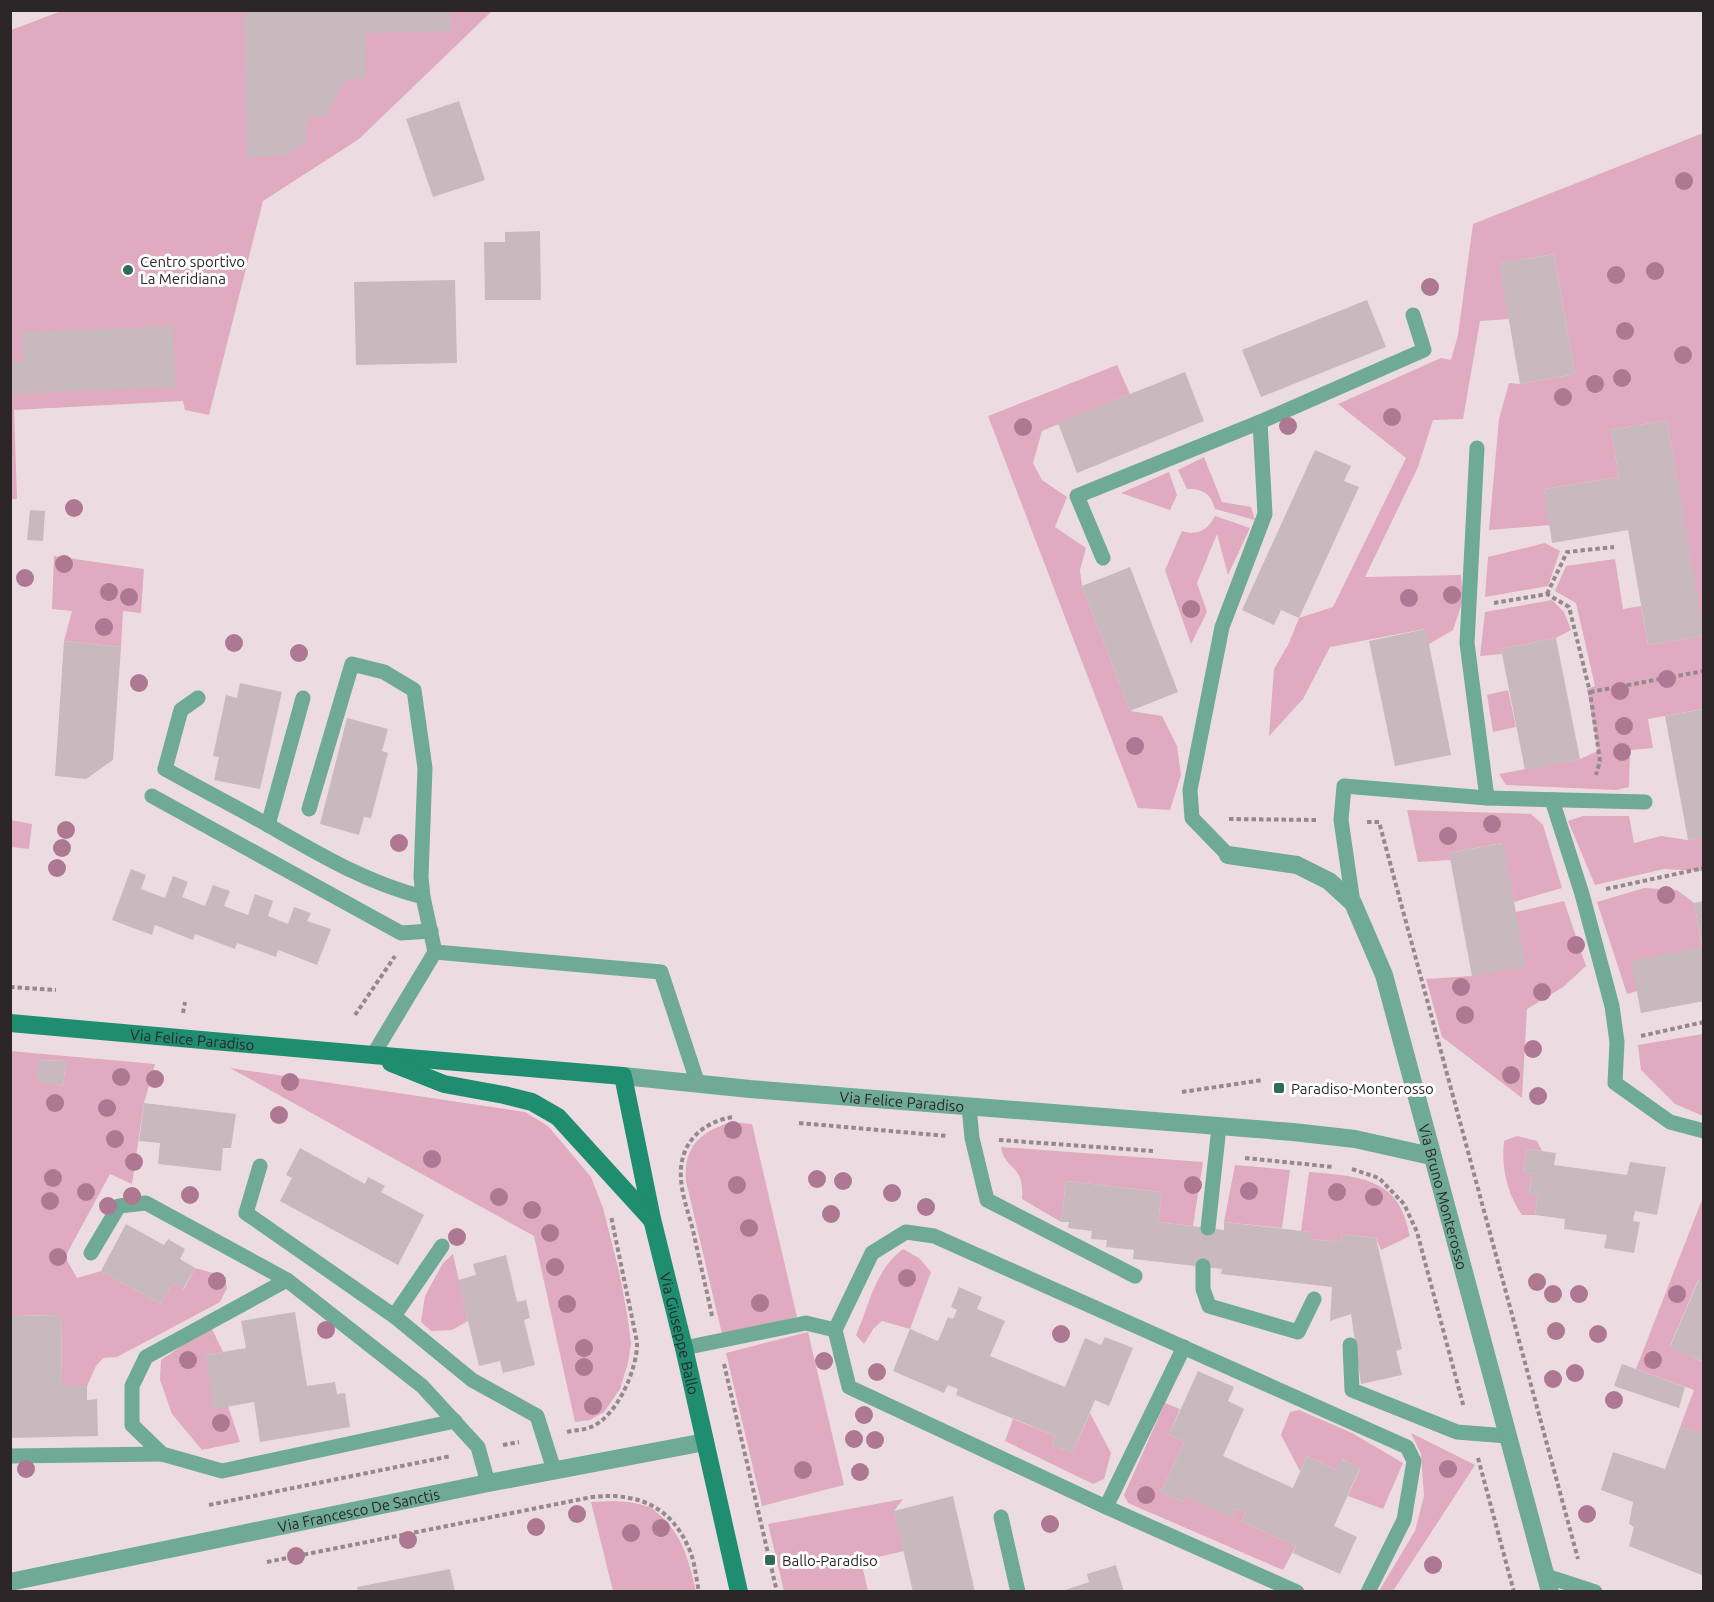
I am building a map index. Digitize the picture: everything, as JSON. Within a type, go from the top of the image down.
[{"type":"main road","name":"Via Felice Paradiso","points":[[10,1023],[623,1076]]},
{"type":"main road","name":"Via Felice Paradiso","points":[[373,1056],[444,1084],[532,1102],[558,1117],[652,1219]]},
{"type":"main road","name":"Via Giuseppe Ballo","points":[[623,1076],[652,1219],[684,1348],[739,1592]]},
{"type":"street","name":"Via Bruno Monterosso","points":[[1228,855],[1298,865],[1329,881],[1353,903],[1384,975],[1548,1584]]},
{"type":"street","name":"Via Felice Paradiso","points":[[623,1076],[969,1107],[1293,1132],[1355,1139],[1431,1156]]},
{"type":"street","name":"Via Francesco De Sanctis","points":[[10,1582],[488,1483],[705,1442]]},
{"type":"lane","points":[[1103,558],[1077,496],[1260,422],[1424,350],[1413,315]]},
{"type":"lane","points":[[1228,855],[1192,818],[1190,790],[1222,627],[1265,514],[1260,422]]},
{"type":"lane","points":[[1477,448],[1467,643],[1487,798]]},
{"type":"lane","points":[[309,809],[352,664],[384,672],[414,690],[425,768],[421,877],[435,952],[373,1056]]},
{"type":"lane","points":[[198,698],[181,710],[165,770],[268,825],[314,853],[390,889],[423,897]]},
{"type":"lane","points":[[268,825],[303,698]]},
{"type":"lane","points":[[1353,903],[1341,820],[1344,786],[1487,798],[1645,802]]},
{"type":"lane","points":[[152,796],[401,933],[431,931]]},
{"type":"lane","points":[[1552,800],[1582,894],[1612,1006],[1617,1042],[1615,1083],[1670,1122],[1704,1131]]},
{"type":"lane","points":[[435,952],[661,972],[698,1084]]},
{"type":"lane","points":[[969,1107],[972,1138],[987,1200],[1135,1276]]},
{"type":"lane","points":[[1208,1228],[1219,1127]]},
{"type":"lane","points":[[260,1166],[246,1214],[393,1316],[472,1380],[537,1416],[554,1470]]},
{"type":"lane","points":[[91,1253],[119,1206],[146,1203],[286,1280],[422,1386],[480,1450],[488,1483]]},
{"type":"lane","points":[[1297,1592],[1106,1507],[849,1387],[835,1329],[872,1253],[906,1232],[934,1236],[1407,1447],[1414,1461],[1404,1520],[1368,1592]]},
{"type":"lane","points":[[393,1316],[442,1246]]},
{"type":"lane","points":[[1203,1266],[1203,1289],[1209,1306],[1298,1332],[1314,1299]]},
{"type":"lane","points":[[162,1454],[132,1425],[132,1386],[146,1357],[286,1280]]},
{"type":"lane","points":[[684,1348],[806,1323],[835,1329]]},
{"type":"lane","points":[[1350,1345],[1352,1390],[1457,1432],[1507,1436]]},
{"type":"lane","points":[[1106,1507],[1184,1347]]},
{"type":"lane","points":[[10,1456],[162,1454],[222,1471],[455,1421]]},
{"type":"lane","points":[[1001,1517],[1018,1592]]},
{"type":"lane","points":[[1548,1584],[1595,1592]]},
{"type":"path","points":[[1547,594],[1567,552],[1614,547]]},
{"type":"path","points":[[1470,607],[1547,594],[1569,607],[1590,692],[1600,761],[1590,801]]},
{"type":"path","points":[[1590,692],[1704,670]]},
{"type":"path","points":[[1582,894],[1704,868]]},
{"type":"path","points":[[10,987],[56,990]]},
{"type":"path","points":[[1617,1042],[1704,1022]]},
{"type":"path","points":[[1182,1092],[1263,1080]]},
{"type":"path","points":[[209,1505],[592,1427],[607,1416],[628,1384],[637,1354],[637,1342],[609,1208]]},
{"type":"path","points":[[267,1562],[592,1497],[613,1495],[651,1504],[668,1517],[682,1534],[690,1552],[699,1592]]},
{"type":"shaded area","name":"Centro sportivo La Meridiana","points":[[64,10],[492,11],[359,139],[263,201],[209,415],[185,410],[183,401],[14,410],[17,499],[11,499],[11,30]]},
{"type":"shaded area","points":[[1703,133],[1703,635],[1667,420],[1611,430],[1619,477],[1544,489],[1550,525],[1489,530],[1499,419],[1509,383],[1520,384],[1575,374],[1554,254],[1500,263],[1509,319],[1480,321],[1463,419],[1433,420],[1418,467],[1365,577],[1461,575],[1463,600],[1453,630],[1429,644],[1425,629],[1330,647],[1303,699],[1269,736],[1274,669],[1289,643],[1299,618],[1333,607],[1406,458],[1338,404],[1441,358],[1451,360],[1458,335],[1473,224]]},
{"type":"shaded area","points":[[1117,365],[1130,394],[1042,431],[1033,463],[1042,480],[1067,497],[1055,527],[1086,548],[1080,570],[1082,586],[1130,711],[1162,716],[1177,746],[1181,775],[1170,810],[1138,808],[988,416]]},
{"type":"shaded area","points":[[1204,457],[1222,502],[1251,507],[1255,520],[1215,509],[1206,493],[1187,489],[1178,470]]},
{"type":"shaded area","points":[[1169,472],[1177,495],[1170,510],[1121,493]]},
{"type":"shaded area","points":[[1215,516],[1250,528],[1228,575],[1217,534],[1197,583],[1207,612],[1191,644],[1165,570],[1182,531],[1192,533],[1202,531]]},
{"type":"shaded area","points":[[1545,543],[1560,551],[1548,586],[1485,597],[1488,557]]},
{"type":"shaded area","points":[[54,556],[144,569],[141,613],[123,611],[121,647],[64,641],[72,611],[52,609]]},
{"type":"shaded area","points":[[1615,559],[1623,609],[1641,606],[1648,645],[1703,636],[1703,709],[1648,719],[1653,748],[1630,750],[1629,787],[1616,790],[1506,785],[1499,774],[1580,759],[1598,751],[1587,689],[1595,686],[1576,603],[1555,591],[1566,566]]},
{"type":"shaded area","points":[[1552,600],[1564,612],[1571,630],[1556,638],[1501,649],[1502,654],[1480,656],[1485,612]]},
{"type":"shaded area","points":[[1508,690],[1516,727],[1493,732],[1487,695]]},
{"type":"shaded area","points":[[1407,810],[1531,814],[1543,825],[1562,888],[1514,902],[1502,843],[1449,853],[1451,860],[1418,862]]},
{"type":"shaded area","points":[[1583,816],[1629,816],[1634,843],[1661,836],[1688,840],[1703,837],[1703,871],[1664,869],[1595,885],[1568,821]]},
{"type":"shaded area","points":[[10,820],[32,824],[29,849],[11,847]]},
{"type":"shaded area","points":[[1644,888],[1677,890],[1694,903],[1702,947],[1637,991],[1627,994],[1597,902]]},
{"type":"shaded area","points":[[1564,901],[1586,966],[1563,987],[1527,1009],[1522,1098],[1442,1037],[1426,979],[1472,976],[1516,912]]},
{"type":"shaded area","points":[[1704,1034],[1703,1116],[1675,1104],[1641,1070],[1638,1045]]},
{"type":"shaded area","points":[[10,1051],[155,1064],[144,1103],[132,1184],[110,1174],[65,1257],[77,1278],[101,1271],[161,1304],[173,1283],[184,1289],[195,1268],[224,1276],[227,1288],[220,1302],[117,1357],[103,1358],[96,1366],[87,1386],[62,1386],[61,1315],[11,1316]],"holes":[[[40,1060],[66,1061],[63,1086],[37,1080]]]},
{"type":"shaded area","points":[[230,1068],[525,1112],[548,1126],[591,1177],[603,1208],[619,1271],[631,1343],[620,1389],[604,1412],[590,1420],[575,1422],[534,1236]]},
{"type":"shaded area","points":[[731,1122],[752,1124],[797,1317],[722,1334],[686,1181],[686,1169],[688,1158],[696,1142],[711,1131]]},
{"type":"shaded area","points":[[1517,1136],[1537,1141],[1542,1151],[1527,1149],[1523,1172],[1532,1174],[1529,1193],[1538,1195],[1535,1215],[1522,1215],[1512,1198],[1506,1180],[1503,1161],[1504,1141]]},
{"type":"shaded area","points":[[1001,1147],[1203,1162],[1193,1226],[1158,1222],[1162,1192],[1066,1181],[1061,1222],[1022,1199],[1021,1179],[1006,1160]]},
{"type":"shaded area","points":[[1235,1165],[1290,1170],[1282,1228],[1224,1222]]},
{"type":"shaded area","points":[[1309,1172],[1359,1178],[1382,1188],[1392,1195],[1401,1209],[1410,1236],[1381,1250],[1376,1238],[1342,1234],[1341,1242],[1310,1239],[1310,1232],[1301,1231]]},
{"type":"shaded area","points":[[1703,1197],[1703,1281],[1698,1280],[1670,1346],[1703,1362],[1703,1435],[1680,1427],[1694,1390],[1636,1369]]},
{"type":"shaded area","points":[[903,1249],[919,1258],[931,1272],[910,1329],[882,1321],[874,1328],[864,1344],[856,1335],[874,1289],[885,1267]]},
{"type":"shaded area","points":[[453,1254],[468,1321],[452,1330],[431,1331],[421,1322],[425,1296],[443,1263]]},
{"type":"shaded area","points":[[212,1329],[223,1352],[205,1355],[228,1406],[240,1442],[202,1450],[172,1414],[160,1380],[161,1360]]},
{"type":"shaded area","points":[[808,1332],[844,1485],[762,1506],[726,1353]]},
{"type":"shaded area","points":[[1165,1403],[1180,1409],[1169,1435],[1184,1442],[1161,1492],[1183,1502],[1186,1496],[1232,1517],[1236,1509],[1246,1513],[1242,1522],[1296,1546],[1283,1570],[1128,1503],[1124,1495]]},
{"type":"shaded area","points":[[1299,1410],[1352,1433],[1403,1463],[1383,1509],[1348,1496],[1360,1469],[1342,1459],[1337,1470],[1307,1456],[1300,1471],[1281,1435],[1290,1412]]},
{"type":"shaded area","points":[[1090,1413],[1111,1453],[1104,1479],[1093,1484],[1005,1441],[1013,1419],[1055,1436],[1052,1445],[1073,1453]]},
{"type":"shaded area","points":[[1411,1433],[1475,1465],[1393,1591],[1379,1591],[1415,1531],[1424,1496],[1421,1454]]},
{"type":"shaded area","points":[[903,1499],[894,1511],[904,1551],[861,1561],[868,1591],[784,1591],[768,1524]]},
{"type":"shaded area","points":[[615,1501],[651,1508],[662,1517],[681,1542],[696,1591],[613,1591],[591,1502]]},
{"type":"building","points":[[244,10],[451,10],[451,31],[366,33],[365,78],[345,81],[325,117],[308,117],[306,141],[286,156],[247,157]]},
{"type":"building","points":[[459,101],[485,180],[433,197],[406,119]]},
{"type":"building","points":[[540,231],[541,300],[485,300],[484,242],[505,242],[505,232]]},
{"type":"building","points":[[1554,254],[1575,374],[1520,384],[1499,263]]},
{"type":"building","points":[[455,280],[457,363],[356,365],[354,282]]},
{"type":"building","points":[[1367,300],[1386,347],[1261,397],[1242,350]]},
{"type":"building","points":[[173,326],[176,387],[10,394],[10,362],[23,362],[22,332]]},
{"type":"building","points":[[1185,372],[1204,421],[1077,473],[1058,423]]},
{"type":"building","points":[[1667,420],[1704,636],[1648,645],[1628,530],[1552,543],[1544,489],[1619,477],[1611,430]]},
{"type":"building","points":[[1315,450],[1351,466],[1344,481],[1359,487],[1299,618],[1281,610],[1274,625],[1242,610]]},
{"type":"building","points":[[30,510],[45,511],[43,541],[27,540]]},
{"type":"building","points":[[1130,567],[1178,692],[1130,711],[1082,586]]},
{"type":"building","points":[[1426,629],[1451,755],[1395,766],[1369,641]]},
{"type":"building","points":[[1556,638],[1580,759],[1525,770],[1501,649]]},
{"type":"building","points":[[64,641],[121,647],[113,760],[86,779],[55,776]]},
{"type":"building","points":[[240,683],[282,692],[260,789],[214,780],[219,757],[213,756],[226,695],[237,698]]},
{"type":"building","points":[[1704,709],[1704,837],[1688,840],[1665,716]]},
{"type":"building","points":[[347,718],[388,729],[382,751],[388,753],[371,818],[364,817],[359,835],[320,824]]},
{"type":"building","points":[[1503,843],[1526,966],[1472,976],[1449,853]]},
{"type":"building","points":[[131,869],[146,875],[141,889],[165,898],[173,876],[188,882],[182,897],[205,906],[213,885],[230,891],[224,906],[248,915],[255,894],[273,901],[268,916],[288,924],[294,907],[311,913],[307,921],[331,929],[317,965],[278,950],[276,957],[237,943],[235,949],[195,934],[193,940],[155,925],[152,935],[112,920]]},
{"type":"building","points":[[1704,901],[1704,946],[1702,946],[1694,903]]},
{"type":"building","points":[[1704,946],[1704,1001],[1641,1013],[1631,961]]},
{"type":"building","points":[[39,1060],[66,1061],[63,1086],[36,1080]]},
{"type":"building","points":[[144,1103],[236,1114],[231,1148],[223,1148],[221,1171],[158,1164],[160,1143],[139,1141]]},
{"type":"building","points":[[300,1148],[365,1184],[368,1177],[385,1186],[381,1192],[424,1215],[398,1265],[280,1201],[292,1178],[286,1175]]},
{"type":"building","points":[[1527,1149],[1556,1153],[1554,1165],[1627,1175],[1630,1162],[1666,1167],[1657,1215],[1635,1211],[1633,1221],[1640,1222],[1634,1253],[1604,1248],[1607,1235],[1564,1229],[1565,1219],[1535,1215],[1538,1195],[1529,1194],[1532,1174],[1523,1172]]},
{"type":"building","points":[[1066,1181],[1162,1192],[1158,1222],[1224,1230],[1224,1222],[1311,1232],[1310,1239],[1341,1242],[1342,1234],[1376,1238],[1402,1349],[1396,1351],[1402,1375],[1361,1384],[1351,1314],[1330,1321],[1332,1287],[1221,1274],[1222,1269],[1133,1259],[1134,1250],[1106,1247],[1107,1240],[1091,1239],[1092,1231],[1068,1228],[1069,1222],[1061,1222]]},
{"type":"building","points":[[126,1224],[164,1245],[168,1239],[185,1249],[180,1259],[195,1268],[183,1289],[173,1283],[161,1304],[101,1271]]},
{"type":"building","points":[[506,1255],[517,1302],[526,1300],[530,1318],[524,1320],[535,1365],[503,1373],[500,1361],[479,1366],[458,1280],[476,1275],[473,1264]]},
{"type":"building","points":[[1699,1279],[1704,1281],[1704,1362],[1670,1347]]},
{"type":"building","points":[[959,1287],[982,1297],[977,1309],[1005,1321],[990,1356],[1065,1387],[1085,1338],[1101,1345],[1105,1337],[1133,1348],[1109,1406],[1095,1400],[1073,1453],[1052,1445],[1055,1436],[956,1395],[958,1389],[948,1385],[944,1393],[893,1371],[910,1329],[938,1341],[948,1317],[953,1319],[957,1310],[951,1307]]},
{"type":"building","points":[[295,1312],[307,1386],[335,1382],[337,1394],[345,1393],[350,1427],[260,1442],[254,1402],[214,1409],[205,1355],[246,1348],[241,1321]]},
{"type":"building","points":[[61,1315],[62,1386],[87,1386],[87,1400],[97,1399],[98,1436],[10,1438],[10,1316]]},
{"type":"building","points":[[1622,1364],[1685,1387],[1679,1408],[1614,1386]]},
{"type":"building","points":[[1198,1371],[1234,1387],[1228,1401],[1244,1409],[1223,1456],[1293,1488],[1307,1456],[1337,1470],[1341,1459],[1360,1468],[1334,1526],[1357,1537],[1340,1574],[1293,1553],[1296,1546],[1242,1522],[1246,1513],[1236,1509],[1232,1518],[1186,1496],[1183,1502],[1161,1492],[1184,1442],[1169,1435]]},
{"type":"building","points":[[1680,1427],[1704,1435],[1704,1576],[1629,1546],[1634,1527],[1629,1524],[1633,1502],[1601,1490],[1613,1452],[1665,1469]]},
{"type":"building","points":[[953,1496],[975,1592],[913,1592],[894,1511]]},
{"type":"building","points":[[1116,1565],[1124,1592],[1059,1592],[1089,1582],[1087,1574]]},
{"type":"building","points":[[450,1569],[455,1592],[358,1592],[357,1587]]},
{"type":"place","name":"Centro sportivo La Meridiana","points":[[128,270]]},
{"type":"place","name":"Paradiso-Monterosso","points":[[1279,1088]]},
{"type":"place","name":"Ballo-Paradiso","points":[[770,1560]]}]
